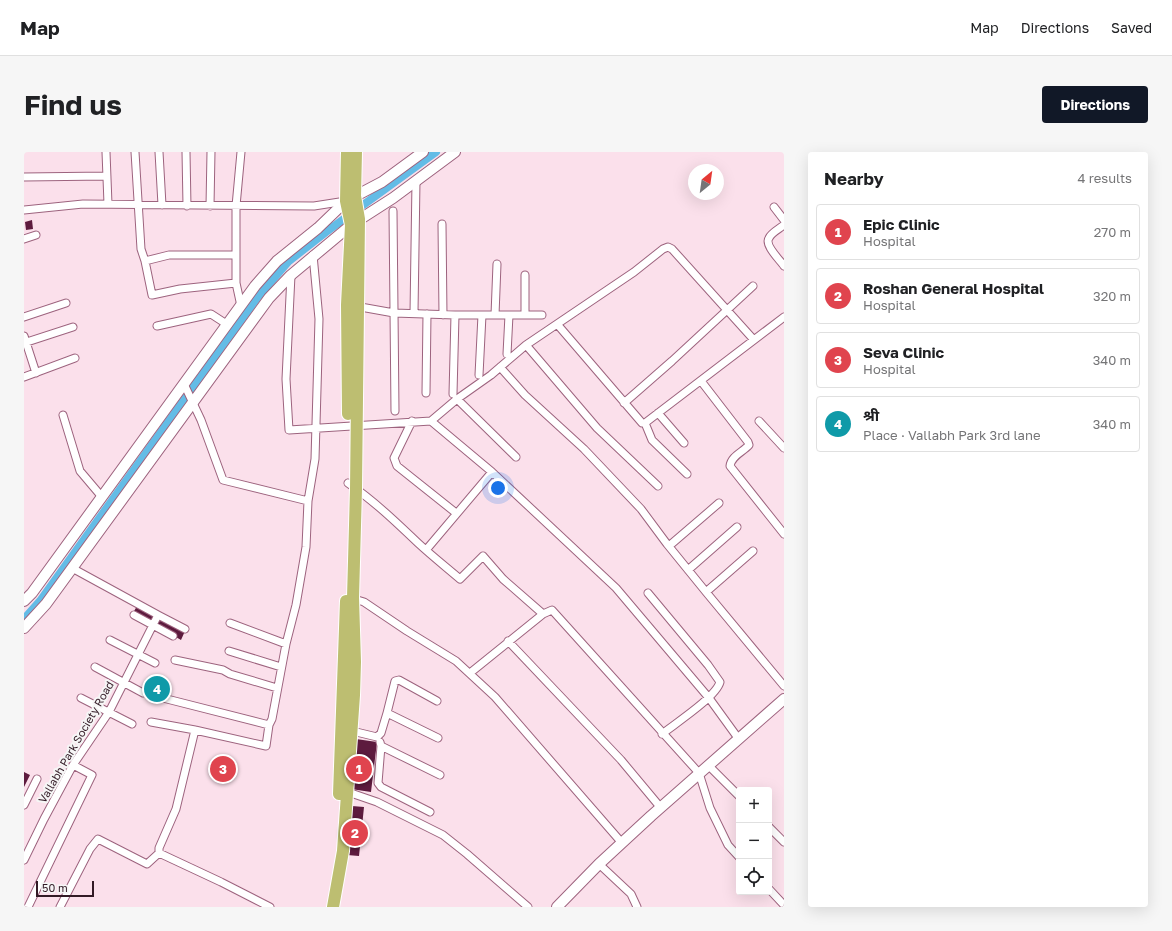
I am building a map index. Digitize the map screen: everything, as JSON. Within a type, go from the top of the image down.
[{"type":"main road","points":[[333,907],[343,851],[352,486],[355,222],[351,202],[347,152]]},
{"type":"main road","points":[[351,202],[356,152]]},
{"type":"main road","points":[[326,907],[344,790]]},
{"type":"street","points":[[106,152],[108,204]]},
{"type":"street","points":[[135,152],[141,249],[152,295],[180,289],[236,283]]},
{"type":"street","points":[[159,152],[162,205]]},
{"type":"street","points":[[186,152],[187,206]]},
{"type":"street","points":[[210,206],[211,152]]},
{"type":"street","points":[[241,152],[236,206],[235,255],[236,283],[241,306]]},
{"type":"street","points":[[24,601],[102,497],[255,286],[277,262],[318,228],[351,202],[382,182],[423,152]]},
{"type":"street","points":[[24,628],[46,604],[269,298],[290,275],[355,222],[393,198],[455,152]]},
{"type":"street","points":[[24,177],[107,176]]},
{"type":"street","points":[[414,313],[416,181]]},
{"type":"street","points":[[24,210],[83,204],[314,206],[351,202]]},
{"type":"street","points":[[774,207],[784,220]]},
{"type":"street","points":[[393,211],[395,411]]},
{"type":"street","points":[[442,224],[443,315]]},
{"type":"street","points":[[784,225],[769,237],[767,241],[769,247],[784,266]]},
{"type":"street","points":[[24,239],[36,235]]},
{"type":"street","points":[[431,421],[455,397],[500,368],[526,345],[634,272],[663,249],[668,247],[672,249],[754,340]]},
{"type":"street","points":[[145,261],[169,255],[235,255]]},
{"type":"street","points":[[151,722],[266,746],[281,667],[296,605],[306,547],[308,501],[315,459],[319,319],[313,255]]},
{"type":"street","points":[[495,315],[497,264]]},
{"type":"street","points":[[290,275],[286,379],[289,430],[412,421],[431,421],[492,472],[616,588],[709,698],[738,738]]},
{"type":"street","points":[[525,275],[525,315]]},
{"type":"street","points":[[624,403],[753,286]]},
{"type":"street","points":[[24,318],[66,303]]},
{"type":"street","points":[[353,306],[394,312],[443,315],[542,315]]},
{"type":"street","points":[[157,326],[212,314],[228,325]]},
{"type":"street","points":[[426,393],[427,314]]},
{"type":"street","points":[[455,315],[455,397],[516,457]]},
{"type":"street","points":[[479,375],[482,315]]},
{"type":"street","points":[[507,354],[509,315]]},
{"type":"street","points":[[645,423],[784,317]]},
{"type":"street","points":[[557,324],[624,403],[642,423],[645,423],[652,440],[687,474]]},
{"type":"street","points":[[36,373],[25,340],[73,327]]},
{"type":"street","points":[[526,345],[597,428],[658,486]]},
{"type":"street","points":[[24,378],[75,358]]},
{"type":"street","points":[[500,368],[525,395],[584,449],[641,509],[688,570],[784,686]]},
{"type":"street","points":[[701,381],[748,442],[749,445],[732,459],[730,466],[784,534]]},
{"type":"street","points":[[184,384],[201,420],[223,480],[308,501]]},
{"type":"street","points":[[658,413],[684,443]]},
{"type":"street","points":[[63,416],[80,470],[102,497],[117,507]]},
{"type":"street","points":[[412,421],[394,458],[397,466],[456,513]]},
{"type":"street","points":[[759,421],[784,448]]},
{"type":"street","points":[[778,442],[784,436]]},
{"type":"street","points":[[426,550],[492,472]]},
{"type":"street","points":[[352,486],[392,518],[460,579],[483,556],[503,579],[543,614]]},
{"type":"street","points":[[669,546],[719,503]]},
{"type":"street","points":[[688,570],[737,527]]},
{"type":"street","points":[[706,592],[753,551]]},
{"type":"street","points":[[72,568],[185,629]]},
{"type":"street","points":[[648,593],[719,680],[719,686],[709,698],[662,734]]},
{"type":"street","points":[[349,597],[364,602],[456,661],[470,673],[495,697],[622,843]]},
{"type":"street","points":[[470,673],[543,614],[552,610],[662,734],[699,773],[710,808],[728,845],[736,854]]},
{"type":"street","points":[[134,615],[173,636]]},
{"type":"street","name":"Vallabh Park Society Road","points":[[24,860],[73,765],[108,712],[158,615]]},
{"type":"street","points":[[230,623],[286,644]]},
{"type":"street","points":[[110,640],[154,663]]},
{"type":"street","points":[[508,641],[621,760],[661,808]]},
{"type":"street","points":[[229,651],[281,667]]},
{"type":"street","points":[[175,660],[223,670],[230,674],[277,688]]},
{"type":"street","points":[[95,667],[143,693]]},
{"type":"street","points":[[377,736],[381,733],[395,681],[399,680],[437,701]]},
{"type":"street","points":[[159,697],[269,726]]},
{"type":"street","points":[[81,698],[132,724]]},
{"type":"street","points":[[557,907],[622,843],[699,773],[738,738],[782,703]]},
{"type":"street","points":[[387,713],[438,738]]},
{"type":"street","points":[[159,854],[159,848],[176,808],[195,730]]},
{"type":"street","points":[[347,730],[377,736]]},
{"type":"street","points":[[377,736],[381,746],[378,783],[381,787],[430,812]]},
{"type":"street","points":[[381,746],[440,775]]},
{"type":"street","points":[[28,907],[92,775],[73,765]]},
{"type":"street","points":[[708,765],[736,793]]},
{"type":"street","points":[[24,805],[36,779]]},
{"type":"street","points":[[344,790],[377,802],[443,836],[467,854],[528,907]]},
{"type":"street","points":[[772,830],[784,842]]},
{"type":"street","points":[[60,907],[90,849],[98,839],[147,864],[159,854]]},
{"type":"street","points":[[159,854],[221,882],[270,907]]},
{"type":"street","points":[[600,864],[630,894],[636,907]]},
{"type":"street","points":[[772,892],[784,905]]},
{"type":"building","points":[[32,220],[33,229],[26,230],[25,222]]},
{"type":"building","points":[[137,606],[154,616],[151,623],[133,613]]},
{"type":"building","points":[[160,619],[185,631],[181,640],[157,626]]},
{"type":"building","points":[[157,681],[162,683],[156,699],[150,696]]},
{"type":"building","points":[[356,739],[377,742],[371,792],[351,789]]},
{"type":"building","points":[[217,765],[230,768],[227,778],[214,774]]},
{"type":"building","points":[[24,772],[30,775],[24,787]]},
{"type":"building","points":[[352,806],[364,807],[359,856],[347,855]]},
{"type":"waterway","points":[[24,619],[40,601],[257,298],[289,261],[326,232],[436,152]]},
{"type":"place","name":"श्री","points":[[157,689]]},
{"type":"place","name":"Seva Clinic","points":[[223,769]]},
{"type":"place","name":"Epic Clinic","points":[[359,769]]},
{"type":"place","name":"Roshan General Hospital","points":[[355,833]]}]
